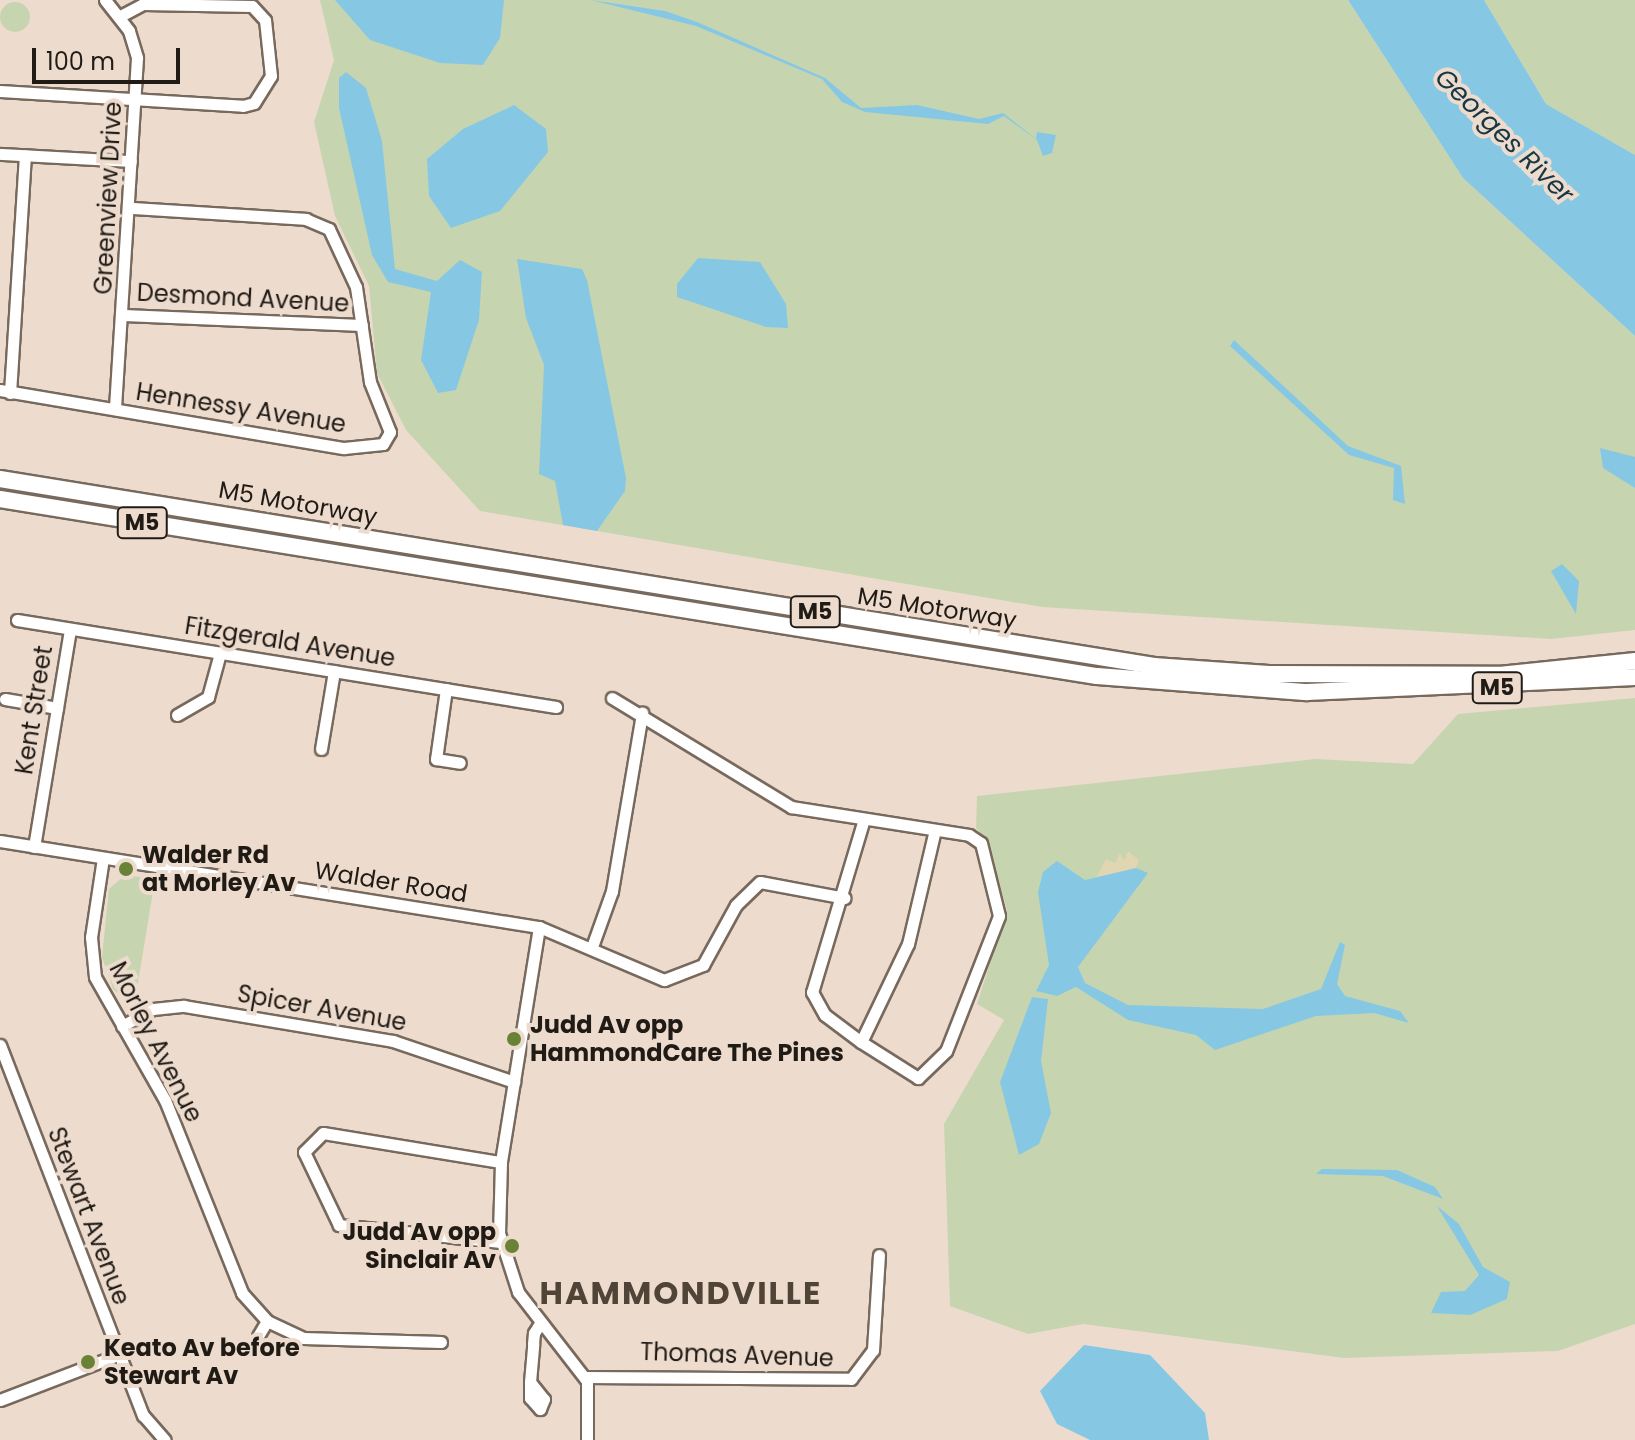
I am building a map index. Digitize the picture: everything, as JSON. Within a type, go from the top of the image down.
[{"type":"highway","name":"M5 Motorway","points":[[0,479],[1154,666],[1269,674],[1499,675],[1635,661]]},
{"type":"highway","name":"M5 Motorway","points":[[0,499],[1097,676],[1307,692],[1635,677]]},
{"type":"street","name":"Greenview Drive","points":[[105,0],[120,16],[137,58],[115,409]]},
{"type":"street","points":[[0,91],[254,103],[271,76],[269,34],[262,14],[246,3],[143,4],[120,16]]},
{"type":"street","points":[[0,154],[131,161]]},
{"type":"street","points":[[5,392],[25,155]]},
{"type":"street","name":"Hennessy Avenue","points":[[5,392],[371,448],[390,432],[370,382],[356,287],[329,229],[317,221],[130,208]]},
{"type":"street","name":"Desmond Avenue","points":[[123,315],[362,325]]},
{"type":"street","name":"Fitzgerald Avenue","points":[[17,620],[556,707]]},
{"type":"street","name":"Kent Street","points":[[34,847],[70,629]]},
{"type":"street","points":[[177,715],[208,697],[220,653]]},
{"type":"street","points":[[321,749],[334,671]]},
{"type":"street","points":[[446,689],[436,759],[460,763]]},
{"type":"street","points":[[612,698],[642,713],[791,807],[974,837],[983,848],[1000,911],[982,973],[946,1051],[926,1075],[908,1074],[861,1042],[825,1015],[812,992],[845,898],[864,819]]},
{"type":"street","points":[[5,699],[57,708]]},
{"type":"street","points":[[593,944],[612,891],[642,713]]},
{"type":"street","points":[[861,1042],[908,944],[935,830]]},
{"type":"street","name":"Walder Road","points":[[0,841],[539,927],[593,944],[645,975],[676,979],[707,961],[736,905],[760,882],[845,898]]},
{"type":"street","name":"Morley Avenue","points":[[103,858],[91,959],[122,1026],[165,1100],[236,1284],[267,1321],[323,1342],[441,1342]]},
{"type":"street","points":[[539,927],[501,1162],[500,1242],[515,1287],[585,1377],[587,1440]]},
{"type":"street","name":"Spicer Avenue","points":[[122,1026],[153,1009],[184,1006],[393,1041],[514,1082]]},
{"type":"street","name":"Stewart Avenue","points":[[0,1045],[146,1421],[165,1440]]},
{"type":"street","points":[[500,1242],[339,1225],[304,1152],[312,1136],[323,1133],[501,1162]]},
{"type":"street","name":"Thomas Avenue","points":[[585,1377],[851,1379],[868,1364],[876,1335],[879,1255]]},
{"type":"street","points":[[258,1336],[267,1321]]},
{"type":"street","points":[[530,1382],[541,1322]]},
{"type":"street","points":[[0,1400],[120,1354]]},
{"type":"green space","points":[[320,0],[1348,0],[1463,178],[1635,336],[1635,630],[1551,639],[1042,607],[480,511],[406,430],[377,373],[369,286],[335,216],[314,122],[334,60]]},
{"type":"green space","points":[[1484,0],[1635,0],[1635,155],[1546,104]]},
{"type":"green space","points":[[15,2],[26,6],[30,17],[26,28],[15,32],[4,28],[0,17],[4,6]]},
{"type":"green space","points":[[1635,698],[1635,1324],[1558,1351],[1344,1358],[1083,1324],[1028,1334],[950,1306],[944,1124],[1004,1020],[977,1004],[1007,910],[987,840],[976,828],[977,796],[1315,759],[1413,764],[1458,714]]},
{"type":"green space","points":[[125,875],[155,879],[137,989],[147,1000],[133,1006],[113,989],[102,957],[109,889]]},
{"type":"sand","points":[[1128,851],[1139,860],[1136,868],[1095,880],[1106,859],[1115,863],[1120,853],[1124,861]]},
{"type":"water","points":[[335,0],[504,0],[500,38],[483,65],[440,63],[370,40]]},
{"type":"water","points":[[591,0],[665,11],[697,22],[825,78],[861,108],[917,105],[979,119],[1003,113],[1036,139],[1037,132],[1056,135],[1052,153],[1043,156],[1037,140],[1004,116],[988,124],[865,112],[842,102],[822,79],[696,26]]},
{"type":"water","name":"Georges River","points":[[1348,0],[1484,0],[1546,104],[1635,155],[1635,336],[1463,178]]},
{"type":"water","points":[[346,72],[366,88],[382,141],[395,269],[437,281],[460,260],[482,272],[479,320],[456,390],[438,393],[421,360],[431,292],[388,282],[372,255],[339,108],[339,78]]},
{"type":"water","points":[[514,105],[546,129],[548,152],[500,211],[451,228],[429,196],[427,159],[463,129]]},
{"type":"water","points":[[698,258],[760,262],[786,304],[788,328],[766,327],[677,297],[677,284]]},
{"type":"water","points":[[517,259],[582,269],[587,280],[626,478],[625,491],[597,531],[563,525],[555,481],[539,474],[544,365],[526,318]]},
{"type":"water","points":[[1234,340],[1348,446],[1401,466],[1405,504],[1393,500],[1394,468],[1349,455],[1230,346]]},
{"type":"water","points":[[1600,448],[1635,457],[1635,488],[1603,468]]},
{"type":"water","points":[[1562,564],[1579,581],[1576,614],[1551,571]]},
{"type":"water","points":[[1057,861],[1085,880],[1136,868],[1148,873],[1078,967],[1085,983],[1128,1005],[1263,1009],[1321,989],[1340,942],[1345,945],[1337,984],[1345,996],[1400,1011],[1409,1023],[1374,1013],[1316,1016],[1215,1050],[1196,1035],[1128,1020],[1076,987],[1057,996],[1036,991],[1049,965],[1038,892],[1043,872]]},
{"type":"water","points":[[1032,997],[1048,999],[1041,1061],[1051,1113],[1039,1144],[1019,1155],[1000,1082]]},
{"type":"water","points":[[1322,1169],[1397,1170],[1435,1187],[1443,1199],[1383,1176],[1316,1174]]},
{"type":"water","points":[[1437,1206],[1459,1224],[1483,1267],[1510,1282],[1507,1299],[1470,1315],[1431,1313],[1441,1292],[1465,1291],[1479,1275]]},
{"type":"water","points":[[1084,1345],[1150,1355],[1205,1413],[1209,1440],[1090,1440],[1057,1424],[1040,1391]]},
{"type":"place","name":"Walder Rd at Morley Av","points":[[126,869]]},
{"type":"place","name":"Judd Av opp HammondCare The Pines","points":[[514,1039]]},
{"type":"place","name":"Judd Av opp Sinclair Av","points":[[512,1246]]},
{"type":"place","name":"Keato Av before Stewart Av","points":[[88,1362]]},
{"type":"district","name":"HAMMONDVILLE","points":[[681,1293]]}]
